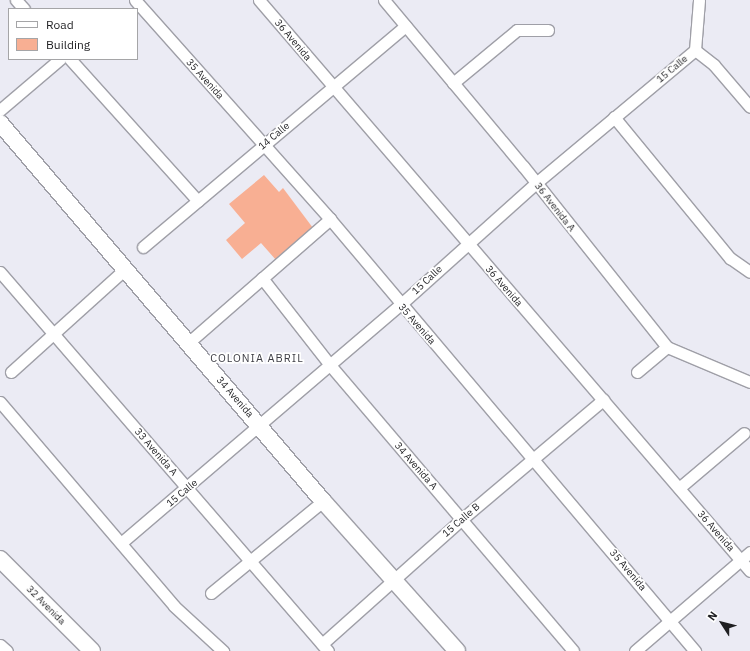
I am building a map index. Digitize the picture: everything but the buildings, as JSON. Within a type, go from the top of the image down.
[{"type":"street","points":[[16,0],[23,8]]},
{"type":"street","name":"35 Avenida","points":[[135,0],[330,219],[400,305],[534,458],[695,651]]},
{"type":"street","name":"36 Avenida","points":[[259,0],[466,244],[750,571]]},
{"type":"street","name":"36 Avenida A","points":[[384,0],[536,182],[666,347],[750,382]]},
{"type":"street","name":"15 Calle","points":[[121,543],[187,489],[400,305],[536,182],[695,50],[699,0]]},
{"type":"street","name":"14 Calle","points":[[143,247],[405,26]]},
{"type":"street","points":[[453,83],[517,30],[548,30]]},
{"type":"street","points":[[695,50],[714,65],[750,107]]},
{"type":"street","points":[[0,110],[59,60]]},
{"type":"street","points":[[71,60],[198,201]]},
{"type":"street","points":[[614,117],[730,258],[750,272]]},
{"type":"street","name":"34 Avenida","points":[[0,122],[126,268],[188,343],[260,425],[323,501],[457,651]]},
{"type":"street","points":[[188,343],[330,219]]},
{"type":"street","points":[[11,372],[126,268]]},
{"type":"street","name":"33 Avenida A","points":[[0,272],[325,648]]},
{"type":"street","name":"34 Avenida A","points":[[262,278],[330,365],[573,651]]},
{"type":"street","points":[[637,372],[666,347]]},
{"type":"street","name":"15 Calle B","points":[[325,648],[395,580],[462,519],[603,400]]},
{"type":"street","points":[[0,402],[174,606],[223,651]]},
{"type":"street","points":[[679,488],[744,433]]},
{"type":"street","points":[[211,594],[323,501]]},
{"type":"street","points":[[635,651],[750,552]]},
{"type":"street","name":"32 Avenida","points":[[0,558],[92,651]]},
{"type":"street","points":[[0,645],[7,651]]},
{"type":"district","name":"COLONIA ABRIL","points":[[257,358]]}]
